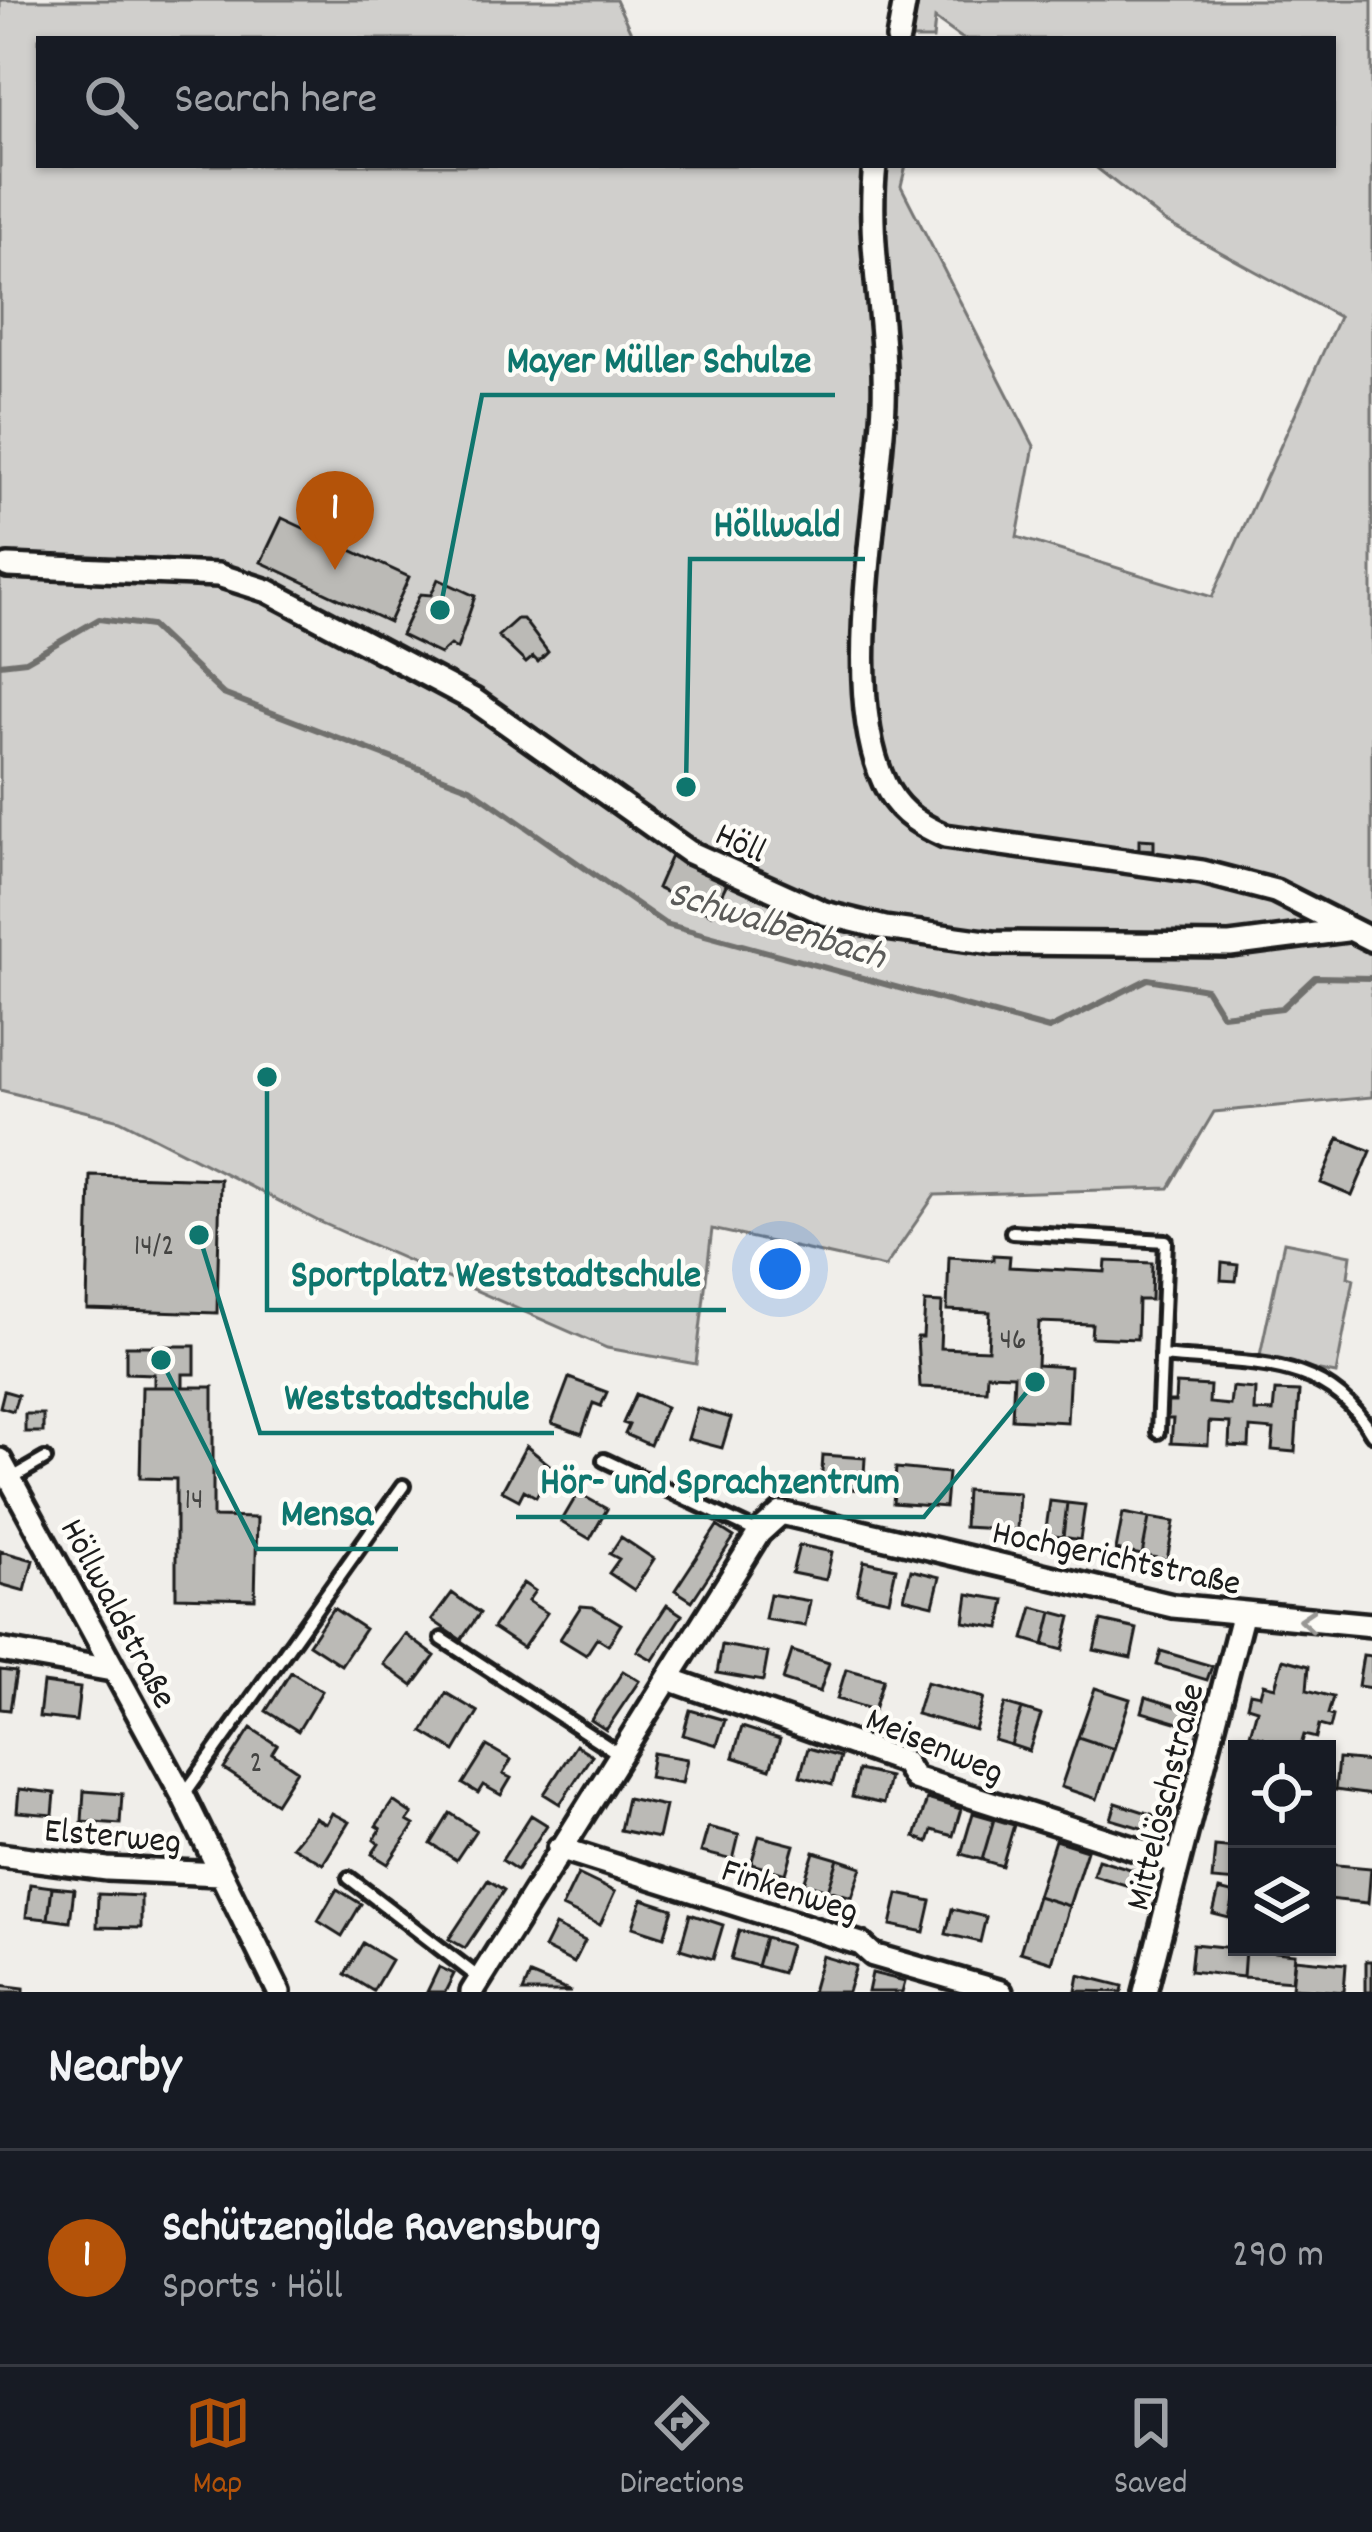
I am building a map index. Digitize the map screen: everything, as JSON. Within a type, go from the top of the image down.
[{"type":"street","points":[[899,36],[905,0]]},
{"type":"street","points":[[875,168],[872,213],[884,401],[871,518],[866,670],[870,727],[889,793],[920,826],[946,836],[1202,872],[1275,891],[1346,931]]},
{"type":"street","name":"Höll","points":[[8,566],[218,575],[268,592],[474,700],[689,852],[824,913],[885,928],[992,943],[1230,946],[1346,931],[1372,940]]},
{"type":"street","name":"Höllwaldstraße","points":[[6,1469],[183,1796],[279,1992]]},
{"type":"street","name":"Hochgerichtstraße","points":[[759,1533],[781,1513],[1173,1606],[1372,1625]]},
{"type":"street","points":[[475,1985],[559,1848],[672,1680],[759,1533]]},
{"type":"street","name":"Mittelöschstraße","points":[[1145,1992],[1242,1616]]},
{"type":"street","points":[[0,1651],[112,1670]]},
{"type":"street","name":"Meisenweg","points":[[672,1680],[904,1762],[914,1778],[1176,1862]]},
{"type":"street","name":"Finkenweg","points":[[559,1848],[861,1944],[873,1955],[1001,1992]]},
{"type":"street","name":"Elsterweg","points":[[0,1855],[107,1869],[220,1874]]},
{"type":"lane","points":[[1012,1232],[1166,1241],[1158,1432]]},
{"type":"lane","points":[[1162,1356],[1314,1374],[1355,1404],[1372,1434]]},
{"type":"lane","points":[[6,1469],[45,1459]]},
{"type":"lane","points":[[604,1460],[759,1533]]},
{"type":"lane","points":[[183,1796],[403,1486]]},
{"type":"lane","points":[[442,1640],[622,1756]]},
{"type":"lane","points":[[349,1878],[475,1985]]},
{"type":"shaded area","points":[[0,0],[616,0],[633,36],[36,36],[36,168],[905,168],[901,186],[1034,446],[1017,537],[1212,597],[1339,317],[1164,221],[1097,168],[1336,168],[1336,36],[959,36],[935,19],[933,36],[889,36],[905,0],[1372,0],[1372,1097],[1214,1112],[1169,1188],[935,1195],[885,1267],[712,1229],[696,1364],[607,1348],[318,1221],[120,1120],[0,1090]]},
{"type":"shaded area","points":[[1284,1242],[1351,1255],[1348,1277],[1354,1279],[1336,1374],[1259,1360]]},
{"type":"building","points":[[282,518],[409,577],[389,622],[261,562]]},
{"type":"building","points":[[438,579],[475,596],[457,649],[450,645],[440,654],[401,635],[420,594],[431,595]]},
{"type":"building","points":[[523,619],[548,652],[538,662],[533,657],[526,663],[498,636]]},
{"type":"building","points":[[1139,839],[1154,840],[1154,850],[1139,849]]},
{"type":"building","points":[[671,856],[727,883],[712,914],[657,888]]},
{"type":"building","points":[[1339,1138],[1371,1151],[1352,1196],[1321,1183]]},
{"type":"building","points":[[90,1175],[220,1179],[217,1313],[87,1309]]},
{"type":"building","points":[[993,1255],[1010,1256],[1009,1267],[1105,1272],[1106,1261],[1152,1263],[1151,1300],[1138,1300],[1137,1339],[1091,1337],[1092,1324],[1039,1322],[1037,1365],[1070,1367],[1067,1422],[1012,1419],[1014,1375],[987,1374],[986,1390],[920,1387],[917,1337],[923,1337],[925,1302],[942,1303],[940,1348],[988,1350],[990,1312],[947,1310],[949,1257],[993,1260]]},
{"type":"building","points":[[1222,1263],[1238,1265],[1236,1281],[1221,1280]]},
{"type":"building","points":[[126,1346],[195,1346],[195,1374],[183,1374],[183,1387],[154,1387],[154,1374],[126,1373]]},
{"type":"building","points":[[569,1378],[607,1392],[601,1406],[593,1403],[582,1434],[552,1423]]},
{"type":"building","points":[[1176,1384],[1210,1386],[1209,1403],[1230,1405],[1232,1387],[1255,1389],[1254,1411],[1273,1412],[1275,1391],[1299,1392],[1295,1452],[1272,1450],[1274,1430],[1250,1428],[1249,1447],[1229,1446],[1230,1423],[1209,1422],[1208,1445],[1171,1443],[1173,1419],[1164,1419],[1165,1402],[1175,1402]]},
{"type":"building","points":[[142,1387],[213,1387],[213,1517],[257,1518],[255,1599],[176,1597],[176,1479],[140,1478]]},
{"type":"building","points":[[4,1391],[18,1395],[13,1411],[0,1407]]},
{"type":"building","points":[[636,1394],[666,1407],[650,1445],[625,1434],[629,1425],[623,1423]]},
{"type":"building","points":[[697,1408],[731,1418],[722,1448],[688,1439]]},
{"type":"building","points":[[25,1414],[43,1414],[43,1432],[25,1432]]},
{"type":"building","points":[[526,1446],[552,1467],[536,1497],[524,1490],[519,1500],[502,1491]]},
{"type":"building","points":[[823,1455],[865,1458],[863,1490],[821,1487]]},
{"type":"building","points":[[896,1468],[948,1473],[945,1507],[893,1503]]},
{"type":"building","points":[[966,1490],[1019,1493],[1017,1530],[964,1527]]},
{"type":"building","points":[[578,1493],[607,1509],[590,1539],[561,1522]]},
{"type":"building","points":[[1050,1501],[1067,1503],[1063,1537],[1045,1535]]},
{"type":"building","points":[[1067,1503],[1085,1505],[1080,1540],[1063,1537]]},
{"type":"building","points":[[1123,1513],[1149,1518],[1142,1555],[1116,1550]]},
{"type":"building","points":[[1149,1518],[1174,1522],[1167,1560],[1142,1555]]},
{"type":"building","points":[[717,1526],[734,1537],[692,1601],[675,1590]]},
{"type":"building","points":[[621,1537],[654,1559],[634,1590],[609,1573],[619,1559],[610,1554]]},
{"type":"building","points":[[799,1545],[832,1552],[826,1580],[792,1573]]},
{"type":"building","points":[[0,1551],[33,1560],[25,1591],[0,1584]]},
{"type":"building","points":[[864,1561],[896,1568],[889,1600],[857,1593]]},
{"type":"building","points":[[911,1570],[940,1577],[933,1605],[904,1598]]},
{"type":"building","points":[[523,1583],[535,1591],[528,1601],[547,1613],[523,1648],[493,1628]]},
{"type":"building","points":[[452,1593],[480,1613],[461,1640],[432,1620]]},
{"type":"building","points":[[770,1594],[810,1601],[805,1626],[765,1619]]},
{"type":"building","points":[[968,1594],[1005,1600],[1000,1628],[964,1622]]},
{"type":"building","points":[[667,1605],[682,1615],[653,1660],[637,1651]]},
{"type":"building","points":[[581,1606],[593,1607],[621,1624],[608,1645],[597,1638],[586,1655],[560,1639]]},
{"type":"building","points":[[1033,1607],[1052,1612],[1044,1645],[1024,1639]]},
{"type":"building","points":[[333,1608],[365,1629],[341,1665],[309,1644]]},
{"type":"building","points":[[1052,1612],[1071,1617],[1063,1650],[1044,1645]]},
{"type":"building","points":[[1101,1621],[1137,1629],[1131,1658],[1094,1650]]},
{"type":"building","points":[[405,1634],[435,1656],[413,1686],[383,1664]]},
{"type":"building","points":[[722,1645],[768,1653],[763,1681],[717,1673]]},
{"type":"building","points":[[792,1651],[829,1663],[820,1692],[783,1680]]},
{"type":"building","points":[[1161,1651],[1212,1666],[1207,1680],[1157,1665]]},
{"type":"building","points":[[1363,1655],[1372,1656],[1372,1688],[1358,1686]]},
{"type":"building","points":[[1283,1659],[1309,1666],[1307,1690],[1333,1697],[1330,1728],[1319,1725],[1316,1738],[1304,1735],[1303,1740],[1262,1740],[1250,1734],[1257,1709],[1247,1706],[1250,1693],[1260,1695],[1263,1684],[1275,1687]]},
{"type":"building","points":[[846,1669],[883,1679],[874,1710],[837,1699]]},
{"type":"building","points":[[0,1670],[16,1672],[10,1710],[0,1709]]},
{"type":"building","points":[[623,1671],[639,1681],[606,1730],[591,1720]]},
{"type":"building","points":[[291,1672],[322,1691],[298,1731],[266,1711]]},
{"type":"building","points":[[926,1682],[984,1698],[975,1730],[916,1714]]},
{"type":"building","points":[[43,1683],[80,1688],[76,1721],[39,1717]]},
{"type":"building","points":[[1095,1688],[1130,1699],[1114,1749],[1078,1737]]},
{"type":"building","points":[[446,1693],[478,1712],[455,1751],[423,1732]]},
{"type":"building","points":[[1146,1697],[1197,1713],[1192,1727],[1142,1712]]},
{"type":"building","points":[[1005,1704],[1022,1709],[1011,1745],[994,1740]]},
{"type":"building","points":[[1022,1709],[1041,1715],[1029,1751],[1011,1745]]},
{"type":"building","points":[[690,1710],[725,1720],[717,1745],[683,1735]]},
{"type":"building","points":[[742,1727],[780,1739],[770,1769],[733,1757]]},
{"type":"building","points":[[251,1728],[277,1745],[272,1753],[297,1770],[276,1803],[224,1769]]},
{"type":"building","points":[[1078,1737],[1114,1749],[1097,1799],[1061,1787]]},
{"type":"building","points":[[576,1745],[592,1755],[560,1804],[544,1794]]},
{"type":"building","points":[[487,1746],[511,1760],[503,1774],[511,1778],[501,1795],[483,1785],[478,1793],[463,1784]]},
{"type":"building","points":[[808,1748],[840,1757],[832,1785],[800,1776]]},
{"type":"building","points":[[653,1753],[687,1759],[682,1783],[649,1777]]},
{"type":"building","points":[[1338,1759],[1372,1762],[1372,1795],[1336,1790]]},
{"type":"building","points":[[858,1770],[889,1777],[883,1804],[852,1797]]},
{"type":"building","points":[[19,1789],[55,1793],[53,1815],[17,1812]]},
{"type":"building","points":[[84,1791],[122,1794],[120,1824],[82,1821]]},
{"type":"building","points":[[627,1798],[665,1806],[658,1838],[620,1830]]},
{"type":"building","points":[[927,1799],[961,1809],[953,1836],[932,1830],[928,1842],[915,1837]]},
{"type":"building","points":[[393,1801],[412,1814],[407,1821],[414,1825],[388,1864],[372,1854],[379,1844],[374,1840],[381,1829],[376,1826]]},
{"type":"building","points":[[1116,1803],[1173,1821],[1168,1836],[1111,1819]]},
{"type":"building","points":[[332,1813],[349,1822],[323,1864],[292,1846],[315,1818],[326,1824]]},
{"type":"building","points":[[450,1813],[476,1830],[456,1860],[431,1844]]},
{"type":"building","points":[[973,1813],[994,1819],[982,1860],[961,1854]]},
{"type":"building","points":[[531,1815],[547,1825],[517,1870],[502,1860]]},
{"type":"building","points":[[994,1819],[1014,1825],[1002,1866],[982,1860]]},
{"type":"building","points":[[708,1827],[739,1835],[733,1860],[701,1852]]},
{"type":"building","points":[[759,1836],[794,1845],[786,1874],[751,1864]]},
{"type":"building","points":[[1055,1840],[1087,1850],[1069,1906],[1037,1896]]},
{"type":"building","points":[[1215,1846],[1228,1847],[1228,1881],[1212,1880]]},
{"type":"building","points":[[814,1852],[838,1859],[828,1890],[804,1883]]},
{"type":"building","points":[[838,1859],[862,1867],[852,1897],[828,1890]]},
{"type":"building","points":[[1098,1859],[1153,1876],[1148,1892],[1093,1875]]},
{"type":"building","points":[[1336,1865],[1371,1868],[1368,1903],[1336,1900]]},
{"type":"building","points":[[578,1874],[615,1892],[600,1925],[562,1907]]},
{"type":"building","points":[[488,1880],[504,1890],[465,1948],[449,1939]]},
{"type":"building","points":[[30,1884],[52,1887],[48,1919],[26,1917]]},
{"type":"building","points":[[52,1887],[74,1889],[70,1922],[48,1919]]},
{"type":"building","points":[[337,1889],[361,1904],[342,1936],[318,1921]]},
{"type":"building","points":[[1219,1890],[1228,1892],[1228,1918],[1213,1914]]},
{"type":"building","points":[[98,1894],[141,1896],[141,1928],[97,1927]]},
{"type":"building","points":[[898,1894],[931,1901],[924,1932],[891,1925]]},
{"type":"building","points":[[1037,1896],[1069,1906],[1052,1962],[1020,1952]]},
{"type":"building","points":[[642,1899],[673,1909],[664,1937],[633,1927]]},
{"type":"building","points":[[952,1909],[986,1917],[980,1942],[946,1934]]},
{"type":"building","points":[[690,1914],[723,1925],[713,1959],[680,1949]]},
{"type":"building","points":[[555,1926],[585,1941],[574,1963],[544,1948]]},
{"type":"building","points":[[739,1930],[765,1938],[757,1966],[731,1959]]},
{"type":"building","points":[[765,1938],[790,1945],[782,1973],[757,1966]]},
{"type":"building","points":[[363,1943],[391,1960],[373,1991],[345,1974]]},
{"type":"building","points":[[1193,1944],[1228,1947],[1228,1956],[1244,1956],[1243,1977],[1190,1971]]},
{"type":"building","points":[[822,1956],[856,1966],[848,1992],[812,1992]]},
{"type":"building","points":[[1244,1956],[1295,1956],[1292,1981],[1243,1977]]},
{"type":"building","points":[[1295,1959],[1346,1964],[1344,1992],[1292,1988]]},
{"type":"building","points":[[1366,1961],[1372,1961],[1372,1992],[1366,1992]]},
{"type":"building","points":[[439,1967],[454,1974],[445,1992],[427,1992]]},
{"type":"building","points":[[872,1973],[905,1981],[902,1992],[868,1992]]},
{"type":"building","points":[[530,1975],[571,1992],[523,1992]]},
{"type":"building","points":[[1079,1975],[1123,1986],[1122,1992],[1076,1991]]},
{"type":"building","points":[[0,1985],[24,1988],[24,1992],[0,1992]]},
{"type":"waterway","name":"Schwalbenbach","points":[[0,664],[26,661],[99,619],[151,626],[223,694],[470,788],[665,924],[1049,1029],[1148,979],[1206,989],[1222,1015],[1282,1008],[1315,977],[1372,978]]},
{"type":"place","name":"Schützengilde Ravensburg","points":[[335,570]]},
{"type":"place","name":"Mayer Müller Schulze","points":[[440,610]]},
{"type":"place","name":"Höllwald","points":[[686,787]]},
{"type":"place","name":"Sportplatz Weststadtschule","points":[[267,1077]]},
{"type":"place","name":"Weststadtschule","points":[[199,1235]]},
{"type":"place","name":"Mensa","points":[[161,1360]]},
{"type":"place","name":"Hör- und Sprachzentrum","points":[[1035,1382]]}]
